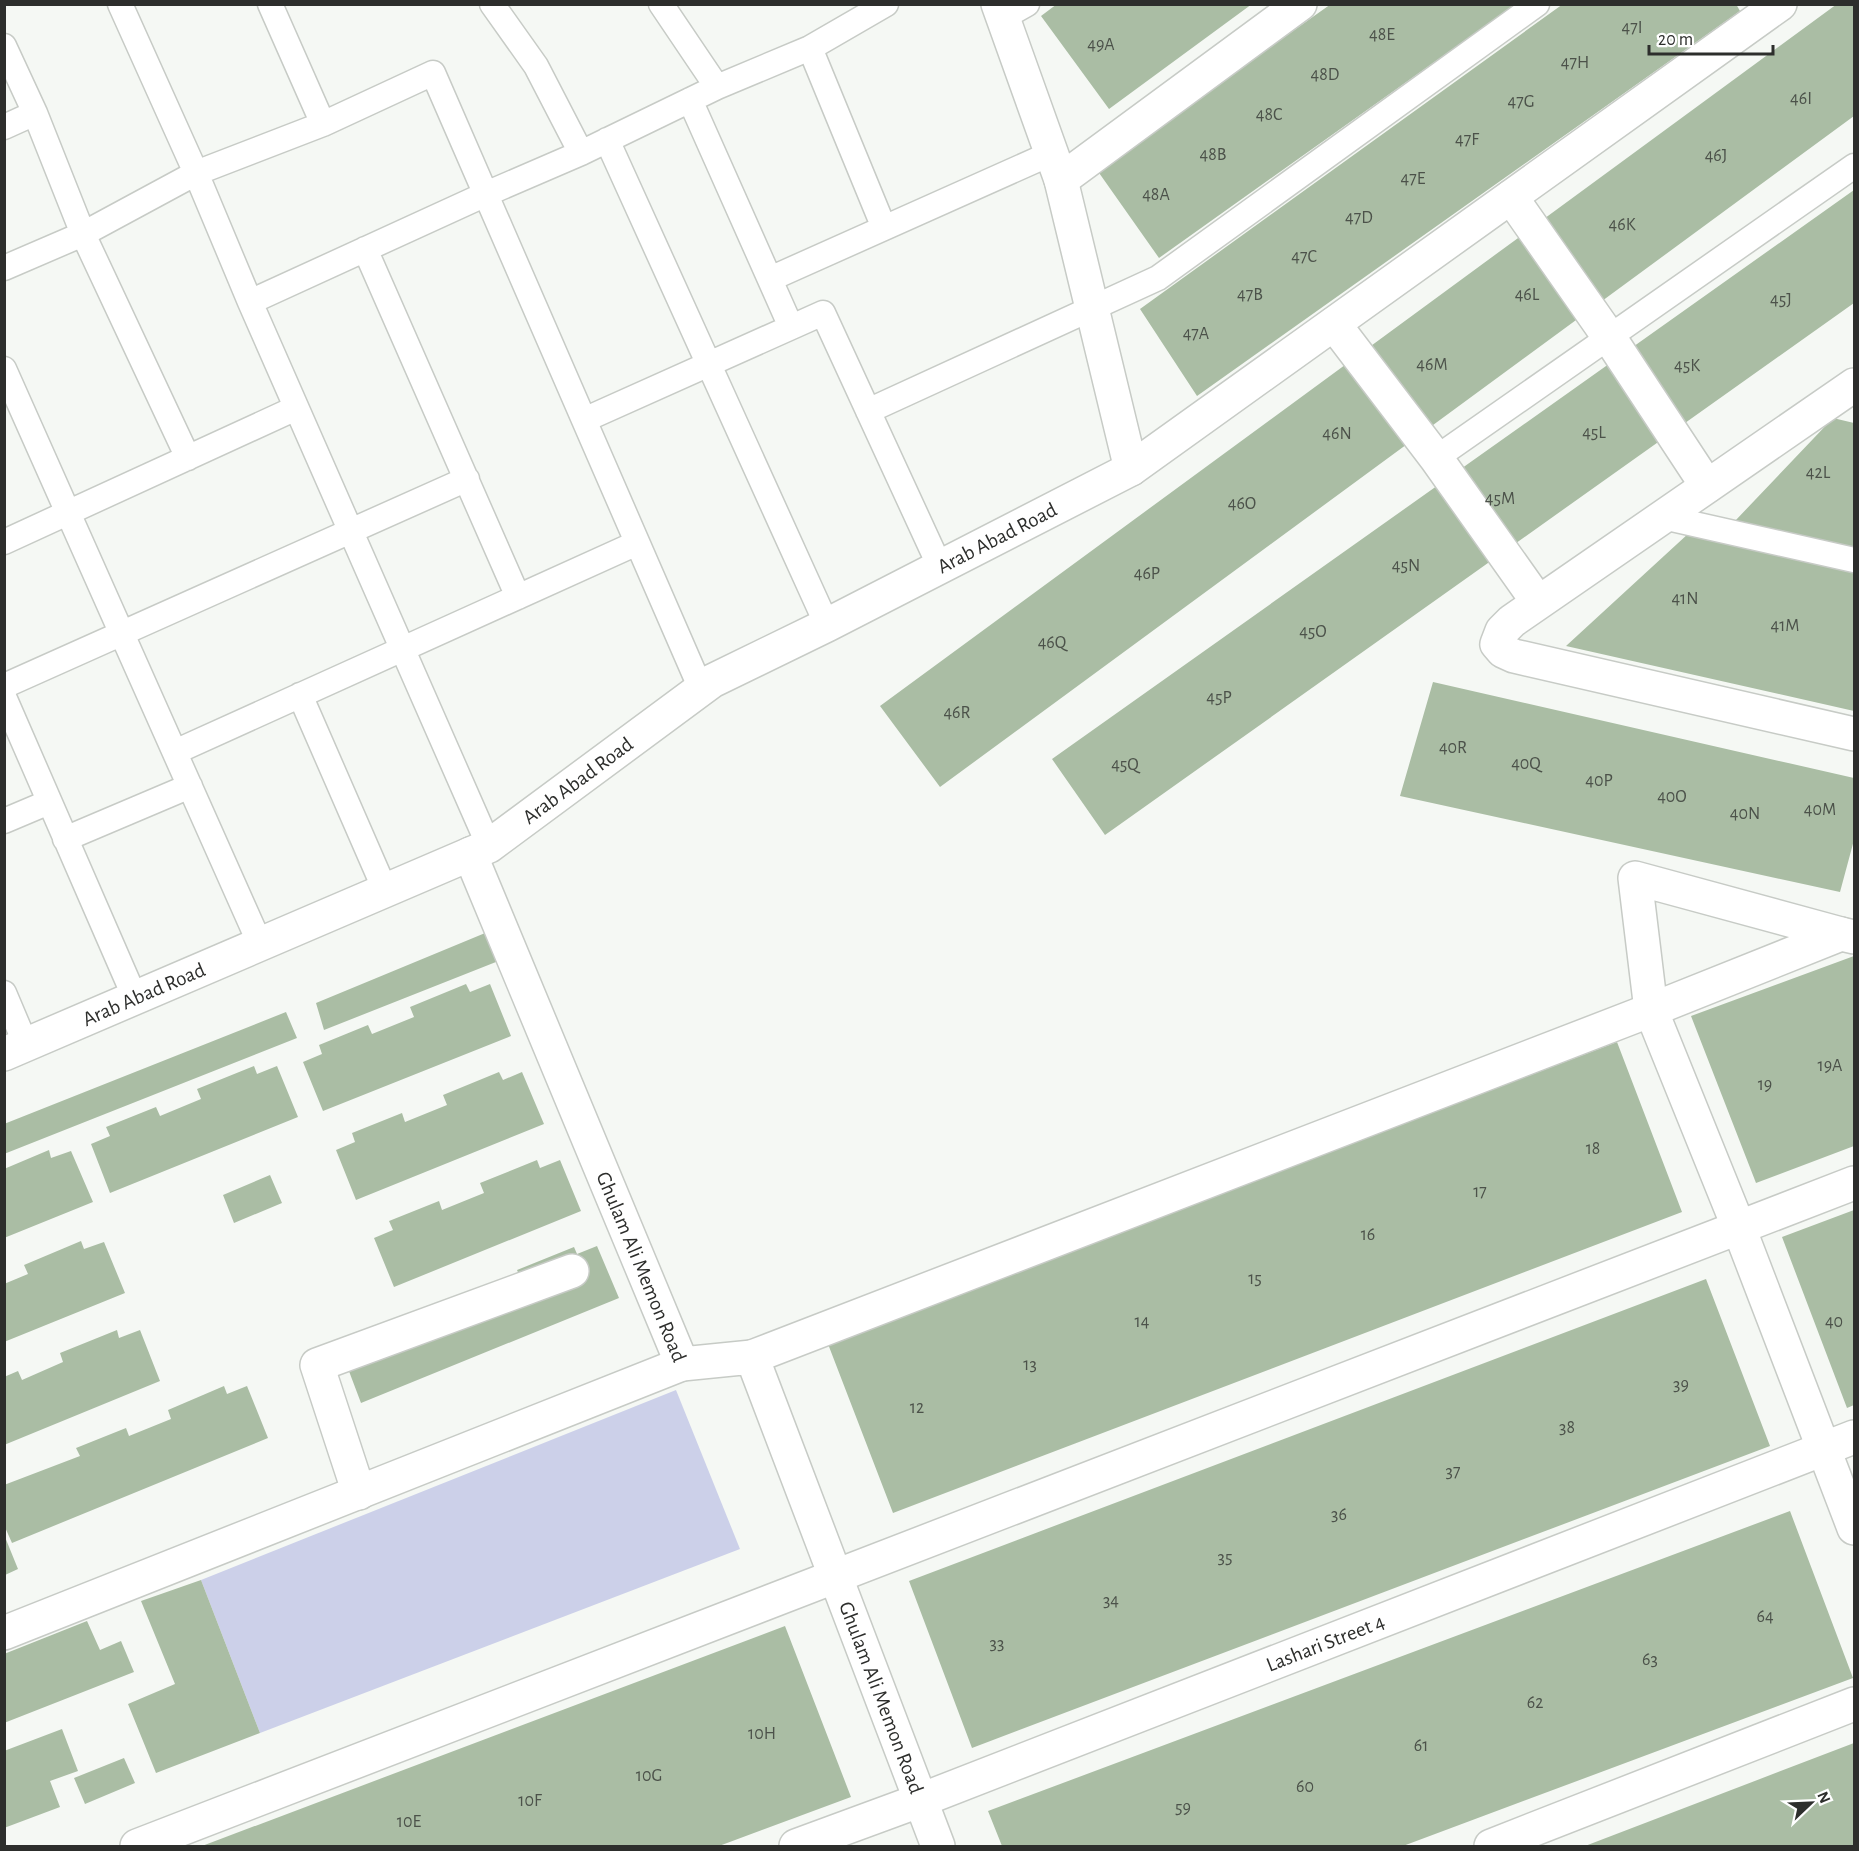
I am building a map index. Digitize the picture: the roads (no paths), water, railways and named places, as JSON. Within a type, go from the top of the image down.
[{"type":"street","points":[[1057,166],[1300,4]]},
{"type":"street","points":[[1009,9],[1057,166],[1131,469]]},
{"type":"street","name":"Arab Abad Road","points":[[15,1049],[479,850],[712,681],[827,625],[1131,469],[1511,197],[1766,9]]},
{"type":"street","points":[[1511,197],[1609,337],[1707,486]]},
{"type":"street","points":[[1334,324],[1436,458],[1538,602]]},
{"type":"street","points":[[1854,385],[1538,602],[1502,631],[1497,644],[1503,651],[1514,656],[1854,734]]},
{"type":"street","name":"Ghulam Ali Memon Road","points":[[479,850],[682,1364],[752,1357],[938,1846]]},
{"type":"street","points":[[1848,935],[1635,878],[1651,1010],[1739,1228],[1854,1528]]},
{"type":"street","points":[[752,1357],[1848,935]]},
{"type":"street","points":[[137,1846],[1854,1183]]},
{"type":"street","points":[[359,1492],[317,1365],[572,1271]]},
{"type":"street","points":[[4,1633],[682,1364]]},
{"type":"street","name":"Lashari Street 4","points":[[796,1846],[921,1800],[1854,1437]]},
{"type":"street","points":[[1491,1846],[1854,1704]]},
{"type":"lane","points":[[120,4],[196,173],[402,649],[479,850]]},
{"type":"lane","points":[[270,4],[323,124]]},
{"type":"lane","points":[[492,4],[536,66],[581,153]]},
{"type":"lane","points":[[661,4],[717,87]]},
{"type":"lane","points":[[250,302],[581,153],[717,87],[810,48],[886,4]]},
{"type":"lane","points":[[868,411],[1158,278],[1537,4]]},
{"type":"lane","points":[[4,45],[35,114],[83,234],[188,458]]},
{"type":"lane","points":[[810,48],[884,228]]},
{"type":"lane","points":[[4,268],[83,234],[196,173],[323,124],[433,73],[701,689]]},
{"type":"lane","points":[[690,100],[791,327]]},
{"type":"lane","points":[[4,127],[35,114]]},
{"type":"lane","points":[[607,140],[827,625]]},
{"type":"lane","points":[[770,279],[884,228],[1057,166]]},
{"type":"lane","points":[[1436,458],[1854,166]]},
{"type":"lane","points":[[365,249],[518,597]]},
{"type":"lane","points":[[584,420],[823,313],[940,567]]},
{"type":"lane","points":[[4,369],[260,944]]},
{"type":"lane","points":[[4,542],[296,408]]},
{"type":"lane","points":[[4,686],[467,479]]},
{"type":"lane","points":[[1663,517],[1854,560]]},
{"type":"lane","points":[[175,752],[637,543]]},
{"type":"lane","points":[[300,695],[385,890]]},
{"type":"lane","points":[[4,697],[135,998]]},
{"type":"lane","points":[[65,839],[190,786]]},
{"type":"lane","points":[[4,821],[49,802]]},
{"type":"lane","points":[[4,993],[15,1049]]}]
